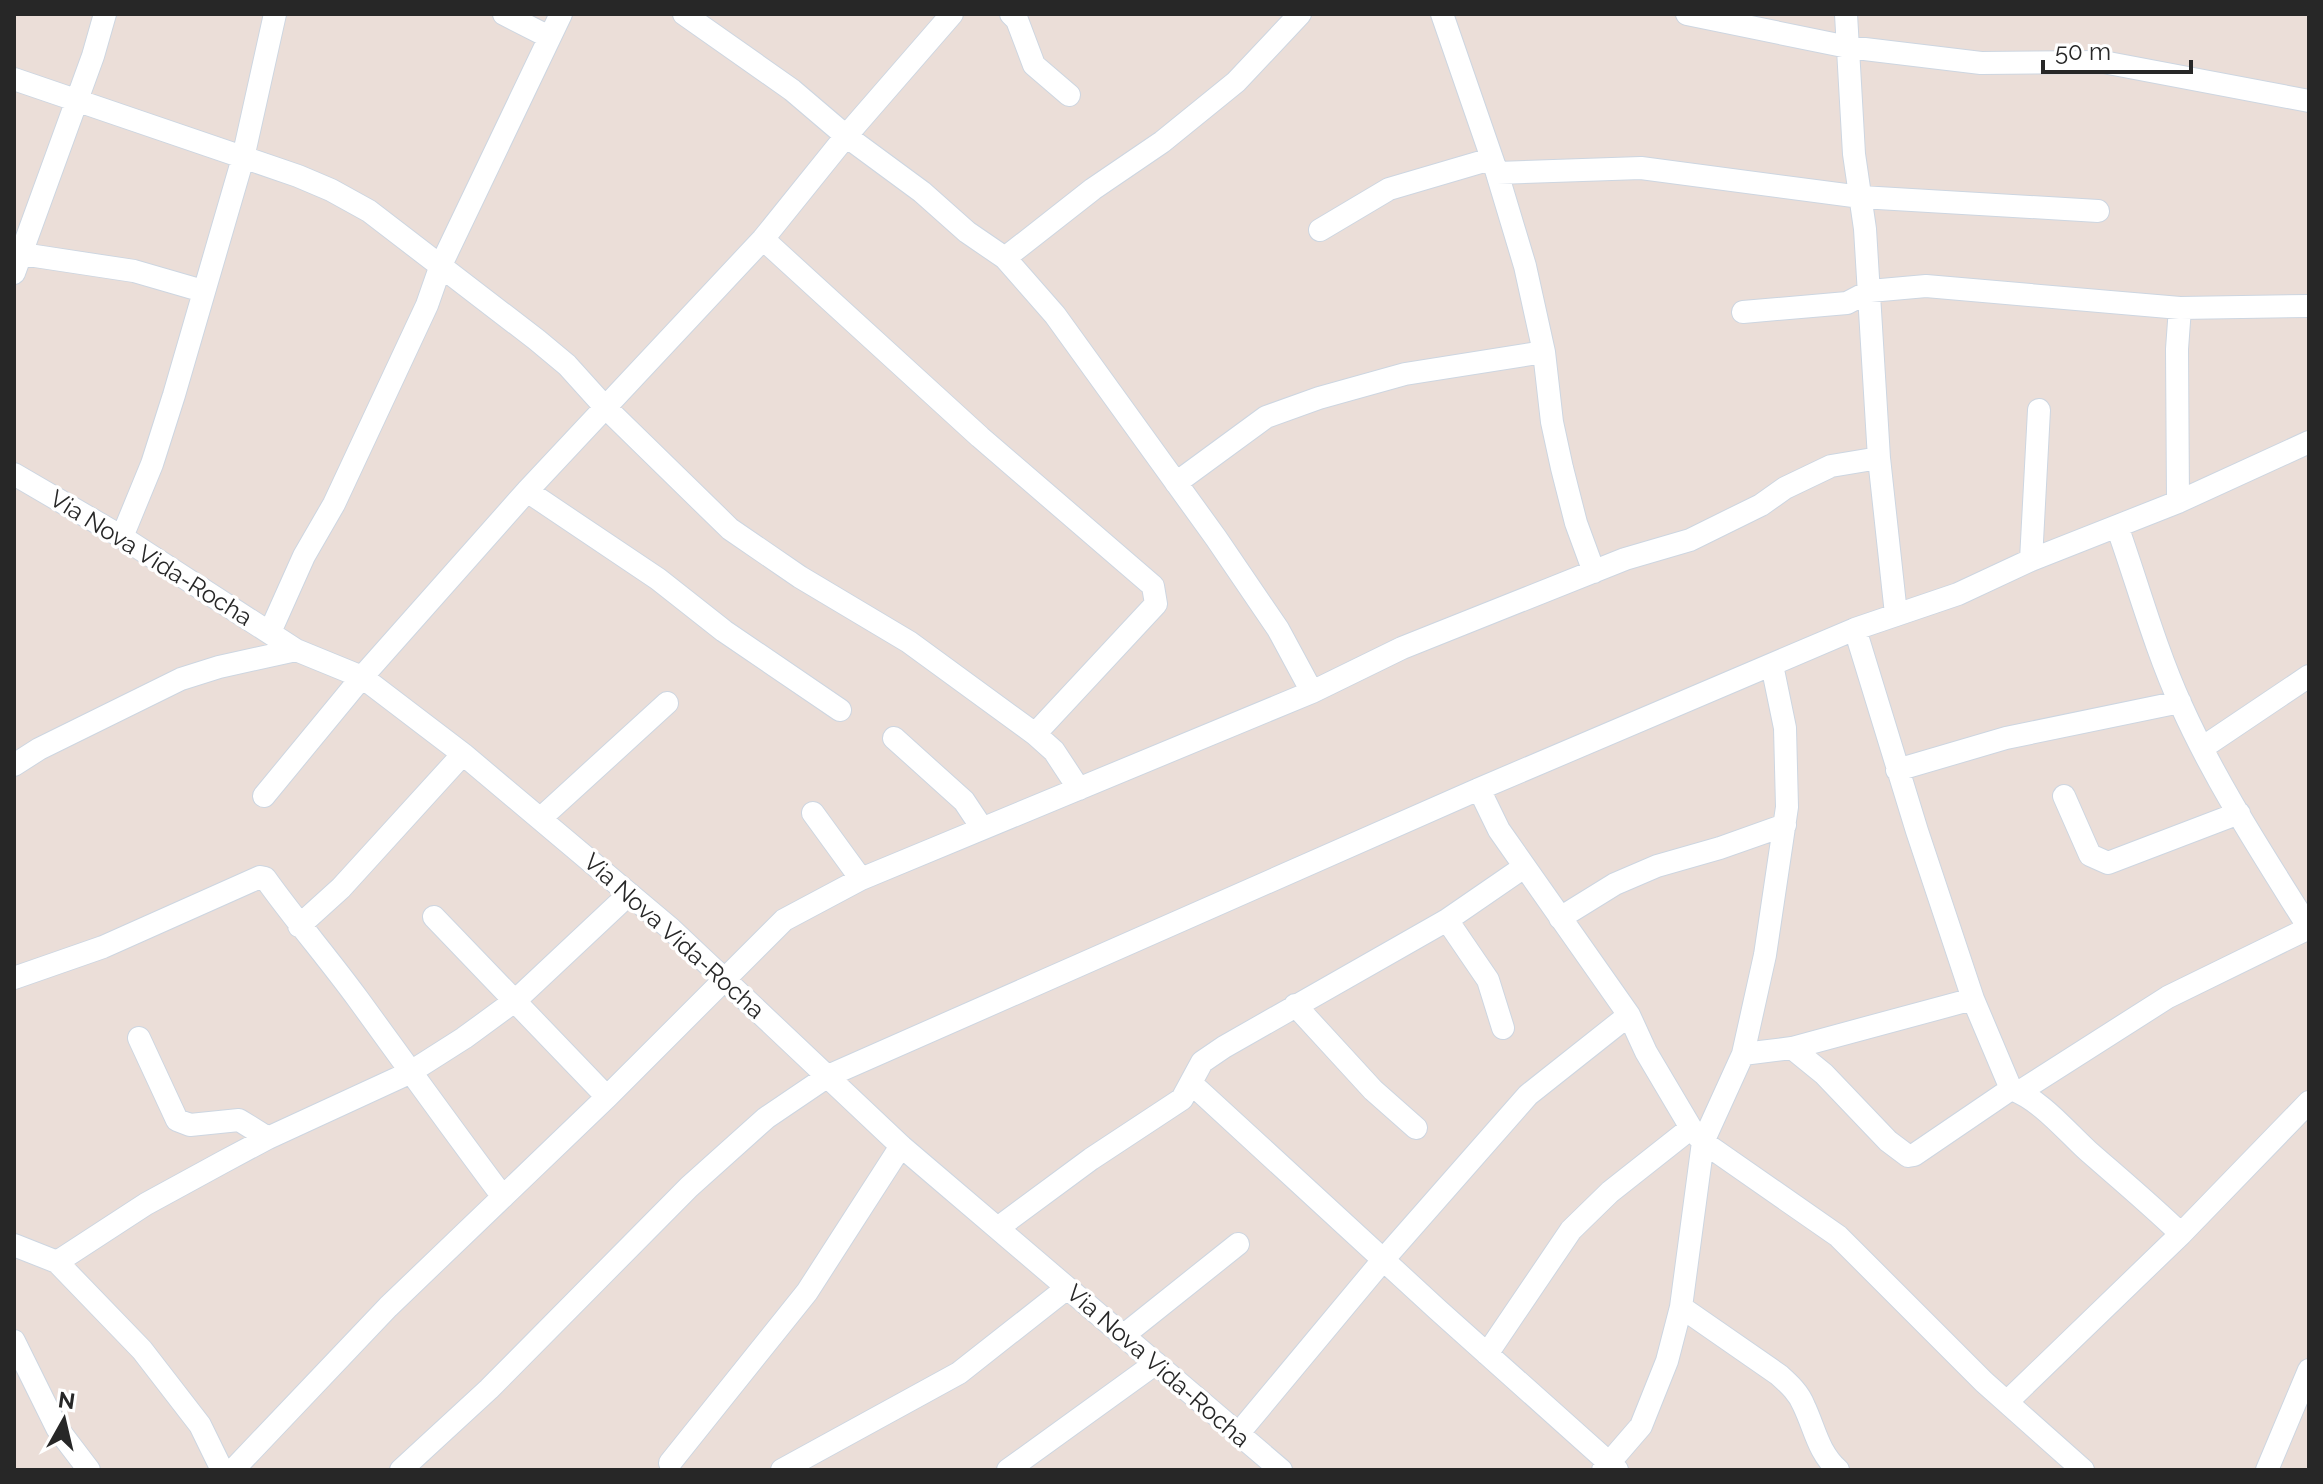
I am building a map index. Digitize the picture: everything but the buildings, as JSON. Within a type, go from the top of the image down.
[{"type":"street","points":[[105,14],[93,56],[18,264],[134,271],[203,291]]},
{"type":"street","points":[[122,537],[156,450],[243,158],[275,14]]},
{"type":"street","points":[[504,14],[549,37]]},
{"type":"street","points":[[270,632],[304,556],[334,504],[427,305],[441,265],[561,14]]},
{"type":"street","points":[[684,14],[792,90],[846,136],[922,192],[967,232],[1005,258],[1055,315],[1176,483],[1278,629],[1312,692]]},
{"type":"street","points":[[264,796],[362,677],[527,491],[763,239],[846,136],[952,14]]},
{"type":"street","points":[[1011,14],[1017,20],[1034,65],[1069,95]]},
{"type":"street","points":[[1005,258],[1093,189],[1162,142],[1236,82],[1300,14]]},
{"type":"street","points":[[1442,14],[1525,266],[1544,352],[1552,422],[1562,468],[1576,523],[1594,572]]},
{"type":"street","points":[[1687,14],[1848,47],[1981,63],[2103,62],[2309,101]]},
{"type":"street","points":[[1846,14],[1854,154],[1870,291],[1879,458],[1896,614]]},
{"type":"street","points":[[14,79],[331,190],[369,211],[567,365],[604,406],[730,529],[800,577],[909,642],[1035,734],[1054,751],[1079,789]]},
{"type":"street","points":[[1320,230],[1389,189],[1494,166],[1641,168],[1715,175],[1861,197],[1903,197],[2098,211]]},
{"type":"street","points":[[763,239],[970,428],[1153,586],[1156,604],[1035,734]]},
{"type":"street","points":[[1743,312],[1847,303],[1870,291],[1926,286],[2180,308],[2309,306]]},
{"type":"street","points":[[2178,502],[2177,349],[2180,308]]},
{"type":"street","points":[[1176,483],[1266,417],[1405,374],[1544,352]]},
{"type":"street","points":[[2031,560],[2039,410]]},
{"type":"street","points":[[401,1470],[489,1389],[689,1187],[766,1118],[828,1076],[1479,789],[1855,629],[1958,594],[2031,560],[2178,502],[2309,442]]},
{"type":"street","points":[[233,1470],[388,1307],[607,1097],[784,920],[861,879],[1312,692],[1402,648],[1625,559],[1690,540],[1831,466],[1879,458]]},
{"type":"street","name":"Via Nova Vida-Rocha","points":[[14,474],[122,537],[296,650],[362,677],[463,754],[671,929],[901,1146],[1281,1470]]},
{"type":"street","points":[[527,491],[658,579],[724,631],[840,710]]},
{"type":"street","points":[[1792,1048],[1824,1074],[1888,1141],[1908,1156],[1914,1155],[2168,997],[2309,928],[2239,813],[2180,702],[2117,526]]},
{"type":"street","points":[[1855,629],[1897,770],[1973,999],[2015,1090],[2148,1201],[2181,1234]]},
{"type":"street","points":[[14,765],[39,749],[181,679],[296,650]]},
{"type":"street","points":[[1192,1084],[1609,1468],[1641,1426],[1657,1391],[1681,1307],[1697,1135],[1743,1054],[1765,955],[1787,807],[1785,728],[1772,665]]},
{"type":"street","points":[[2202,748],[2309,676]]},
{"type":"street","points":[[1897,770],[2006,738],[2180,702]]},
{"type":"street","points":[[541,818],[667,703]]},
{"type":"street","points":[[894,738],[964,801],[982,828]]},
{"type":"street","points":[[299,926],[361,867],[463,754]]},
{"type":"street","points":[[1479,789],[1499,830],[1629,1015],[1646,1052],[1697,1135],[1838,1236],[1984,1382],[2083,1470]]},
{"type":"street","points":[[2064,796],[2090,855],[2108,863],[2239,813]]},
{"type":"street","points":[[813,813],[861,879]]},
{"type":"street","points":[[1560,918],[1615,884],[1657,866],[1785,825]]},
{"type":"street","points":[[999,1227],[1091,1159],[1182,1099],[1202,1062],[1295,1005],[1447,920],[1524,867]]},
{"type":"street","points":[[14,978],[103,947],[260,877],[265,878],[503,1197]]},
{"type":"street","points":[[57,1262],[146,1204],[268,1138],[409,1073],[464,1038],[516,1000],[628,895]]},
{"type":"street","points":[[434,917],[607,1097]]},
{"type":"street","points":[[1447,920],[1488,980],[1503,1028]]},
{"type":"street","points":[[1743,1054],[1792,1048],[1973,999]]},
{"type":"street","points":[[1295,1005],[1373,1090],[1416,1128]]},
{"type":"street","points":[[1238,1434],[1383,1260],[1528,1095],[1629,1015]]},
{"type":"street","points":[[139,1038],[177,1120],[190,1125],[239,1120],[268,1138]]},
{"type":"street","points":[[2008,1401],[2181,1234],[2309,1102]]},
{"type":"street","points":[[1487,1354],[1571,1230],[1610,1192],[1697,1135]]},
{"type":"street","points":[[670,1463],[807,1292],[901,1146]]},
{"type":"street","points":[[1124,1335],[1238,1244]]},
{"type":"street","points":[[14,1245],[57,1262],[142,1350],[200,1425],[222,1470]]},
{"type":"street","points":[[782,1470],[959,1373],[1067,1288]]},
{"type":"street","points":[[1681,1307],[1793,1387],[1803,1402],[1820,1449],[1838,1470]]},
{"type":"street","points":[[14,1341],[57,1428],[89,1470]]},
{"type":"street","points":[[1008,1470],[1156,1363]]},
{"type":"street","points":[[2267,1470],[2309,1370]]}]
